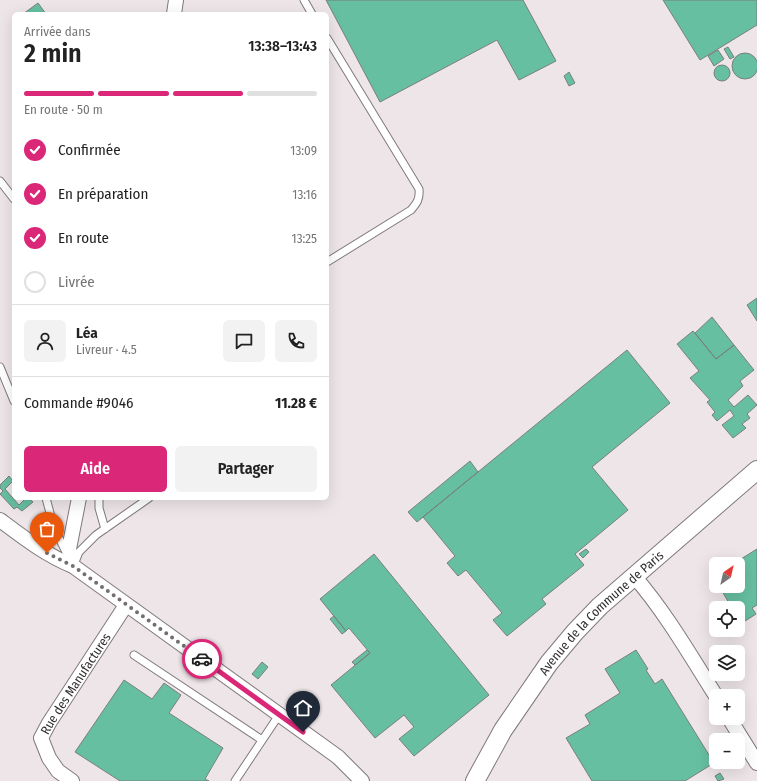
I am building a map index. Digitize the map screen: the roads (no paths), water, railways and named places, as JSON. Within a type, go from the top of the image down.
[{"type":"street","points":[[174,12],[176,0]]},
{"type":"street","name":"Avenue de la Commune de Paris","points":[[475,781],[503,730],[549,663],[575,632],[600,606],[757,470]]},
{"type":"street","points":[[73,566],[69,549],[79,500]]},
{"type":"street","points":[[0,520],[35,547],[58,560],[73,566],[338,757],[362,781]]},
{"type":"street","points":[[634,576],[654,600],[674,629],[712,689]]},
{"type":"street","name":"Rue des Manufactures","points":[[72,781],[58,771],[49,758],[41,738],[126,605]]},
{"type":"street","points":[[733,725],[757,763]]},
{"type":"lane","points":[[304,0],[311,12]]},
{"type":"lane","points":[[329,41],[419,189],[420,196],[418,202],[411,210],[329,261]]},
{"type":"lane","points":[[0,180],[12,197]]},
{"type":"lane","points":[[0,367],[12,397]]},
{"type":"lane","points":[[47,500],[54,528],[73,566]]},
{"type":"lane","points":[[99,500],[99,508],[105,529]]},
{"type":"lane","points":[[73,566],[79,552],[96,535],[146,500]]},
{"type":"lane","points":[[134,655],[262,740]]},
{"type":"lane","points":[[235,781],[279,715]]}]
